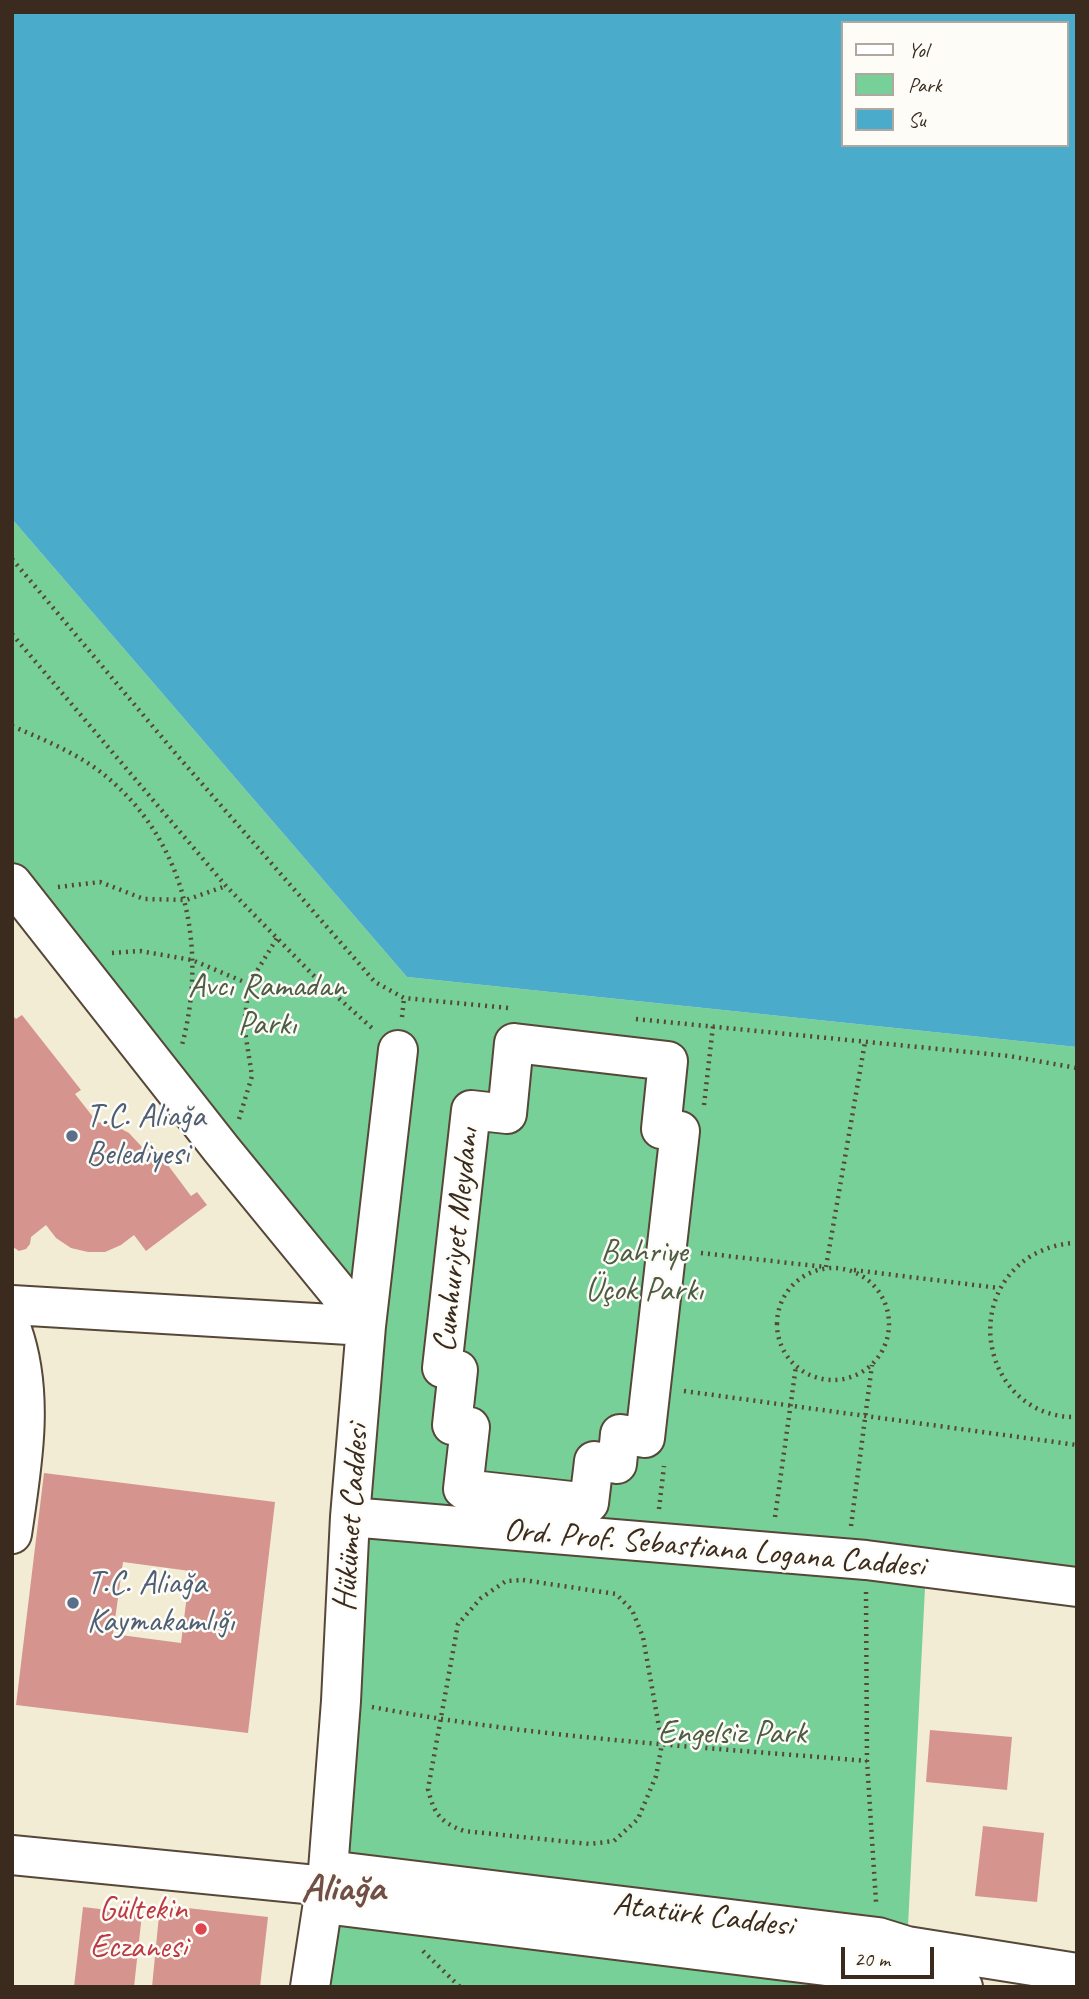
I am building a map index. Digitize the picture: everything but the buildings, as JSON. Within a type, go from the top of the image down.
[{"type":"street","points":[[16,888],[222,1150],[366,1326]]},
{"type":"street","name":"Cumhuriyet Meydanı","points":[[514,1043],[668,1061],[661,1129],[680,1131],[652,1387],[645,1437],[621,1434],[617,1464],[594,1461],[589,1503],[463,1489],[470,1427],[452,1425],[458,1370],[442,1368],[471,1110],[506,1114],[514,1043]]},
{"type":"street","name":"Hükümet Caddesi","points":[[310,1987],[326,1887],[341,1701],[350,1517],[366,1326],[398,1050]]},
{"type":"street","points":[[12,1305],[366,1326]]},
{"type":"street","points":[[12,1330],[24,1379],[26,1407],[12,1534]]},
{"type":"street","name":"Ord. Prof. Sebastiana Logana Caddesi","points":[[350,1517],[857,1559],[1077,1587]]},
{"type":"street","name":"Atatürk Caddesi","points":[[12,1855],[326,1887],[878,1937],[907,1946],[1077,1973]]},
{"type":"street","name":"Atatürk Caddesi","points":[[326,1887],[963,1987]]},
{"type":"path","points":[[12,559],[185,764],[375,982],[404,998],[522,1009]]},
{"type":"path","points":[[12,634],[226,886],[352,1012],[398,1050]]},
{"type":"path","points":[[12,726],[56,745],[97,770],[138,807],[164,847],[186,900],[192,960],[191,1013],[181,1051],[168,1082]]},
{"type":"path","points":[[16,888],[100,882],[145,899],[186,900],[226,886]]},
{"type":"path","points":[[222,1150],[243,1113],[252,1076],[244,1025],[249,984],[277,938]]},
{"type":"path","points":[[75,962],[102,954],[140,951],[192,960],[249,984]]},
{"type":"path","points":[[625,1018],[1009,1056],[1077,1068]]},
{"type":"path","points":[[826,1267],[865,1042]]},
{"type":"path","points":[[1077,1243],[1044,1248],[1018,1264],[999,1288],[990,1316],[990,1344],[999,1370],[1015,1393],[1038,1409],[1065,1417],[1077,1417]]},
{"type":"path","points":[[688,1252],[999,1288]]},
{"type":"path","points":[[840,1268],[857,1273],[872,1284],[883,1298],[888,1333],[883,1350],[872,1364],[857,1374],[840,1380],[822,1379],[804,1373],[796,1366],[780,1343],[776,1324],[780,1306],[789,1289],[803,1276],[821,1269],[840,1268]]},
{"type":"path","points":[[872,1364],[865,1416],[857,1559],[878,1937]]},
{"type":"path","points":[[770,1552],[796,1366]]},
{"type":"path","points":[[652,1387],[1077,1445]]},
{"type":"path","points":[[523,1580],[616,1594],[632,1610],[643,1637],[662,1744],[656,1776],[638,1819],[614,1841],[590,1844],[464,1830],[447,1825],[433,1809],[428,1789],[458,1624],[481,1598],[506,1581],[523,1580]]},
{"type":"path","points":[[341,1701],[441,1720],[662,1744],[867,1761]]},
{"type":"green space","points":[[12,519],[407,977],[1077,1047],[1077,1587],[926,1568],[907,1946],[328,1870],[366,1326],[12,883]]},
{"type":"green space","points":[[324,1904],[963,1987],[310,1987]]},
{"type":"water","points":[[12,12],[1077,12],[1077,1047],[407,977],[12,519]]},
{"type":"place","name":"T.C. Aliağa Belediyesi","points":[[72,1136]]},
{"type":"place","name":"T.C. Aliağa Kaymakamlığı","points":[[73,1603]]},
{"type":"place","name":"Gültekin Eczanesi","points":[[201,1929]]},
{"type":"district","name":"Aliağa","points":[[343,1890]]},
{"type":"park label","name":"Avcı Ramadan Parkı","points":[[267,1006]]},
{"type":"park label","name":"Bahriye Üçok Parkı","points":[[644,1272]]},
{"type":"park label","name":"Engelsiz Park","points":[[732,1734]]}]
